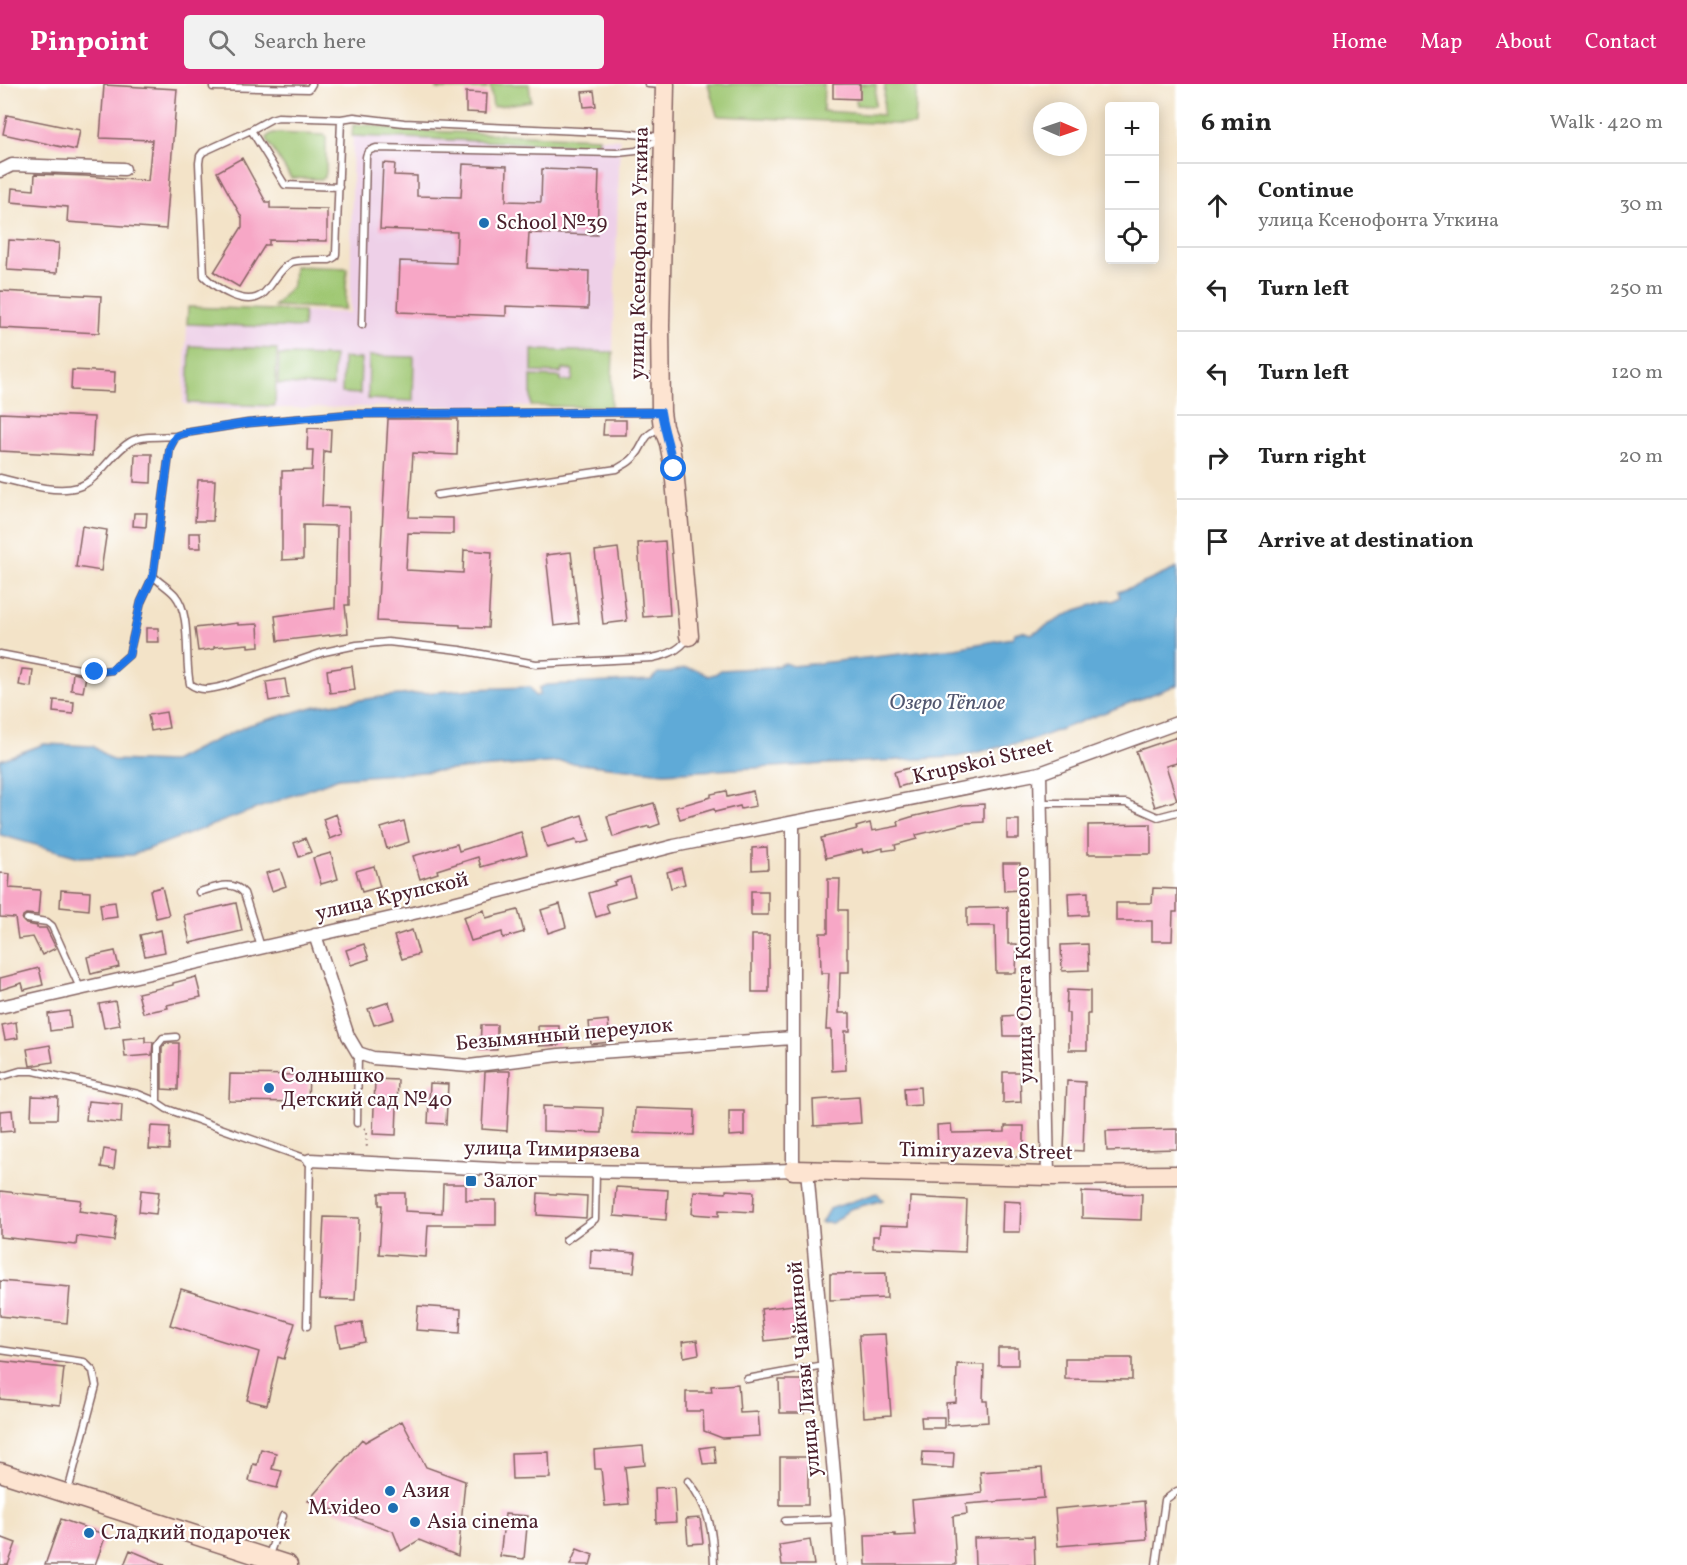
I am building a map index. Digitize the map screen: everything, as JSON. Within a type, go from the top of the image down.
[{"type":"street","name":"улица Ксенофонта Уткина","points":[[659,85],[664,138],[660,326],[662,419],[674,469],[689,636]]},
{"type":"street","points":[[0,171],[12,165],[124,169]]},
{"type":"street","name":"Krupskoi Street","points":[[793,823],[1040,773],[1177,723]]},
{"type":"street","name":"улица Олега Кошевого","points":[[1040,773],[1048,1176]]},
{"type":"street","name":"улица Крупской","points":[[0,1007],[418,912],[674,846],[793,823]]},
{"type":"street","name":"улица Лизы Чайкиной","points":[[793,823],[792,1038],[800,1170],[825,1365],[841,1565]]},
{"type":"street","points":[[315,935],[348,1036],[358,1053]]},
{"type":"street","name":"Безымянный переулок","points":[[358,1053],[373,1058],[469,1066],[559,1055],[792,1038]]},
{"type":"street","name":"улица Тимирязева","points":[[310,1160],[596,1172],[704,1173],[800,1170]]},
{"type":"street","name":"Timiryazeva Street","points":[[800,1170],[1048,1176],[1177,1175]]},
{"type":"street","points":[[0,1473],[266,1561],[288,1565]]},
{"type":"lane","points":[[213,84],[213,87],[309,89],[312,84]]},
{"type":"lane","points":[[341,119],[335,258],[291,262],[262,295],[255,297],[236,298],[209,281],[204,276],[203,270],[200,156],[203,152],[271,119],[279,117],[341,119],[354,117],[404,123],[624,133],[664,138]]},
{"type":"lane","points":[[250,130],[285,185],[339,187]]},
{"type":"lane","points":[[362,325],[366,157],[371,149],[376,147],[617,153],[636,151],[664,138]]},
{"type":"lane","points":[[0,478],[61,490],[78,487],[93,477],[131,441],[176,436],[248,423],[352,414],[662,419]]},
{"type":"lane","points":[[437,495],[617,469],[634,457],[649,433],[662,419]]},
{"type":"lane","points":[[0,654],[95,672],[112,670],[129,655],[141,602],[153,576],[170,447],[176,436]]},
{"type":"lane","points":[[153,576],[176,596],[181,604],[185,628],[187,673],[190,684],[197,689],[224,686],[324,652],[357,645],[388,642],[410,643],[536,664],[652,658],[669,655],[681,647],[689,636]]},
{"type":"lane","points":[[1041,803],[1126,803],[1158,817],[1177,812]]},
{"type":"lane","points":[[199,892],[232,884],[241,888],[261,947]]},
{"type":"lane","points":[[27,919],[47,922],[52,926],[80,989]]},
{"type":"lane","points":[[156,1102],[157,1046],[163,1038],[176,1038]]},
{"type":"lane","points":[[357,1123],[358,1053]]},
{"type":"lane","points":[[0,1077],[20,1071],[34,1071],[138,1094],[176,1113],[310,1160],[307,1326]]},
{"type":"lane","points":[[566,1240],[595,1219],[596,1172]]},
{"type":"lane","points":[[0,1350],[84,1362],[93,1371],[96,1386],[68,1495]]},
{"type":"lane","points":[[747,1379],[825,1365]]},
{"type":"lane","points":[[688,1481],[698,1492],[707,1514],[713,1539],[714,1565]]},
{"type":"lane","points":[[1156,1565],[1165,1500],[1177,1491]]},
{"type":"lane","points":[[266,1561],[283,1516]]},
{"type":"lane","points":[[785,1521],[838,1519]]},
{"type":"path","points":[[357,1123],[366,1130],[367,1163]]},
{"type":"shaded area","name":"School №39","points":[[353,125],[371,125],[399,130],[620,139],[611,407],[438,406],[226,409],[183,404],[188,307],[350,313]]},
{"type":"green space","points":[[437,84],[486,84],[487,89],[437,89]]},
{"type":"green space","points":[[490,84],[529,84],[531,101],[493,107]]},
{"type":"green space","points":[[708,84],[824,84],[823,111],[883,115],[885,84],[917,84],[915,125],[720,116],[717,115]]},
{"type":"green space","points":[[857,84],[876,84],[875,106],[856,105]]},
{"type":"green space","points":[[353,125],[371,125],[399,130],[599,138],[598,146],[352,136]]},
{"type":"green space","points":[[273,133],[324,135],[326,137],[325,177],[321,179],[291,178],[268,142],[267,138]]},
{"type":"green space","points":[[294,266],[347,268],[345,309],[274,306],[293,285]]},
{"type":"green space","points":[[188,307],[304,311],[303,328],[187,324]]},
{"type":"green space","points":[[190,346],[277,349],[275,406],[188,403]]},
{"type":"green space","points":[[532,350],[613,352],[611,407],[531,406],[531,376],[561,377],[561,381],[572,381],[573,370],[562,369],[561,373],[532,372]]},
{"type":"green space","points":[[279,355],[334,356],[333,386],[278,384]]},
{"type":"green space","points":[[369,356],[414,357],[413,401],[368,399]]},
{"type":"green space","points":[[343,358],[361,359],[360,394],[342,393]]},
{"type":"water","name":"Озеро Тёплое","points":[[1177,568],[1177,685],[1035,739],[957,757],[664,773],[562,762],[339,778],[132,855],[79,857],[0,835],[0,760],[44,744],[93,746],[112,760],[171,762],[249,725],[316,706],[388,696],[472,689],[530,687],[535,696],[540,695],[539,688],[546,685],[651,680],[658,673],[668,673],[685,668],[698,670],[708,676],[721,670],[773,667],[785,663],[793,666],[955,648],[1012,638],[1015,633],[1022,631],[1031,634],[1076,610],[1109,600],[1113,601],[1120,597],[1118,592]]},
{"type":"water","points":[[877,1193],[883,1200],[850,1209],[832,1223],[821,1223],[829,1209]]},
{"type":"building","points":[[833,84],[860,84],[860,99],[833,98]]},
{"type":"building","points":[[104,85],[177,89],[166,229],[67,222],[68,207],[11,202],[12,188],[34,190],[35,174],[148,181],[152,140],[100,138]]},
{"type":"building","points":[[594,91],[596,106],[584,107],[582,92]]},
{"type":"building","points":[[466,92],[487,93],[486,113],[466,112]]},
{"type":"building","points":[[7,115],[80,130],[76,150],[3,134]]},
{"type":"building","points":[[242,158],[266,202],[270,202],[270,208],[327,209],[327,241],[269,240],[269,245],[265,245],[239,287],[214,272],[242,227],[242,218],[217,172]]},
{"type":"building","points":[[383,163],[395,164],[394,175],[417,176],[417,196],[461,197],[463,164],[507,166],[506,201],[541,202],[542,169],[599,171],[597,235],[529,233],[527,268],[589,271],[588,309],[506,306],[506,316],[398,312],[400,261],[456,263],[457,232],[380,229]]},
{"type":"building","points":[[9,240],[59,243],[57,273],[7,270]]},
{"type":"building","points":[[0,291],[101,296],[99,333],[0,328]]},
{"type":"building","points":[[72,370],[115,372],[114,392],[71,390]]},
{"type":"building","points":[[0,413],[94,417],[92,456],[0,451]]},
{"type":"building","points":[[388,419],[458,419],[457,455],[413,453],[409,517],[453,518],[453,534],[408,533],[406,570],[463,573],[464,550],[492,552],[488,628],[377,621]]},
{"type":"building","points":[[604,420],[626,420],[626,435],[603,435]]},
{"type":"building","points":[[308,428],[331,429],[330,452],[324,451],[322,506],[349,507],[349,605],[345,605],[348,633],[278,641],[275,616],[335,608],[337,526],[303,525],[303,559],[282,560],[282,471],[312,470],[313,450],[307,450]]},
{"type":"building","points":[[135,454],[152,454],[151,483],[134,482]]},
{"type":"building","points":[[198,480],[215,480],[213,521],[195,521]]},
{"type":"building","points":[[134,513],[147,513],[146,527],[133,526]]},
{"type":"building","points":[[82,526],[107,530],[101,571],[76,567]]},
{"type":"building","points":[[189,533],[200,533],[201,548],[189,548]]},
{"type":"building","points":[[665,541],[670,615],[643,617],[638,543]]},
{"type":"building","points":[[618,548],[627,621],[603,624],[595,551]]},
{"type":"building","points":[[571,552],[579,623],[554,626],[546,555]]},
{"type":"building","points":[[238,623],[238,625],[258,624],[259,646],[248,647],[248,644],[198,651],[195,628]]},
{"type":"building","points":[[146,628],[158,628],[159,642],[146,642]]},
{"type":"building","points":[[352,666],[355,690],[330,693],[327,670]]},
{"type":"building","points":[[22,669],[33,670],[31,687],[19,685]]},
{"type":"building","points":[[73,673],[86,676],[83,692],[71,690]]},
{"type":"building","points":[[285,679],[288,698],[269,701],[266,682]]},
{"type":"building","points":[[54,700],[74,702],[73,714],[53,712]]},
{"type":"building","points":[[166,712],[169,728],[151,731],[148,715]]},
{"type":"building","points":[[1177,737],[1177,763],[1166,766],[1177,800],[1155,807],[1136,751]]},
{"type":"building","points":[[909,768],[913,783],[898,787],[894,772]]},
{"type":"building","points":[[726,791],[727,797],[753,791],[756,806],[741,809],[740,806],[715,812],[714,809],[680,819],[676,807]]},
{"type":"building","points":[[654,803],[660,824],[613,837],[607,816]]},
{"type":"building","points":[[984,804],[984,822],[966,823],[916,835],[917,839],[895,845],[896,849],[883,851],[883,848],[863,853],[862,849],[826,858],[821,838],[857,829],[856,827],[870,823],[872,831],[899,826],[898,821],[911,817],[964,805]]},
{"type":"building","points":[[336,814],[343,834],[330,839],[323,819]]},
{"type":"building","points":[[582,815],[590,841],[577,844],[576,840],[547,848],[541,828]]},
{"type":"building","points":[[1007,820],[1019,820],[1019,839],[1007,839]]},
{"type":"building","points":[[404,821],[409,842],[387,849],[381,828]]},
{"type":"building","points":[[1151,824],[1151,854],[1088,854],[1088,825]]},
{"type":"building","points":[[521,832],[527,854],[481,867],[478,857],[437,870],[438,873],[420,879],[413,856],[457,844],[459,851]]},
{"type":"building","points":[[305,838],[311,852],[299,857],[294,843]]},
{"type":"building","points":[[767,847],[768,869],[752,870],[752,848]]},
{"type":"building","points":[[331,853],[338,879],[321,884],[313,858]]},
{"type":"building","points":[[1003,863],[1020,863],[1020,890],[1004,891]]},
{"type":"building","points":[[374,866],[380,887],[362,892],[356,871]]},
{"type":"building","points":[[681,868],[685,884],[671,888],[667,872]]},
{"type":"building","points":[[280,869],[286,886],[272,891],[266,873]]},
{"type":"building","points":[[0,873],[10,874],[9,888],[40,890],[38,915],[26,914],[22,920],[37,928],[46,928],[56,948],[42,955],[33,937],[18,939],[15,918],[0,917]]},
{"type":"building","points":[[630,877],[635,896],[606,904],[609,913],[596,917],[589,893],[615,885],[614,882]]},
{"type":"building","points":[[828,879],[840,879],[839,910],[847,910],[847,959],[849,959],[849,972],[840,972],[839,1013],[850,1013],[850,1031],[845,1031],[846,1070],[832,1071],[831,1030],[826,1030],[829,973],[821,973],[820,933],[828,933]]},
{"type":"building","points":[[162,887],[169,915],[156,918],[150,890]]},
{"type":"building","points":[[1153,888],[1177,889],[1177,912],[1173,912],[1172,941],[1152,941],[1152,921],[1116,921],[1116,903],[1152,903]]},
{"type":"building","points":[[61,890],[90,892],[89,910],[60,907]]},
{"type":"building","points":[[751,891],[768,891],[768,915],[751,915]]},
{"type":"building","points":[[1088,892],[1088,915],[1069,916],[1068,893]]},
{"type":"building","points":[[115,902],[117,917],[102,919],[100,904]]},
{"type":"building","points":[[236,903],[242,931],[190,943],[184,915]]},
{"type":"building","points":[[560,904],[566,927],[548,933],[541,910]]},
{"type":"building","points":[[1008,907],[1008,944],[1017,944],[1016,973],[996,973],[995,926],[967,926],[967,908]]},
{"type":"building","points":[[484,910],[486,918],[518,910],[524,932],[503,938],[502,932],[471,941],[463,917]]},
{"type":"building","points":[[161,930],[165,952],[145,956],[140,935]]},
{"type":"building","points":[[412,930],[419,954],[402,959],[394,936]]},
{"type":"building","points":[[752,935],[769,935],[769,992],[752,992]]},
{"type":"building","points":[[364,944],[369,959],[351,965],[346,950]]},
{"type":"building","points":[[1088,944],[1089,970],[1062,971],[1061,945]]},
{"type":"building","points":[[115,951],[119,967],[91,974],[87,957]]},
{"type":"building","points":[[39,968],[43,985],[24,990],[22,983],[0,990],[0,978]]},
{"type":"building","points":[[196,977],[201,997],[167,1005],[168,1008],[143,1013],[138,993]]},
{"type":"building","points":[[1067,990],[1090,991],[1090,1014],[1087,1014],[1087,1050],[1069,1050]]},
{"type":"building","points":[[115,1001],[120,1025],[104,1028],[99,1004]]},
{"type":"building","points":[[389,1002],[394,1019],[374,1025],[368,1009]]},
{"type":"building","points":[[69,1011],[71,1028],[50,1031],[48,1014]]},
{"type":"building","points":[[1020,1015],[1021,1036],[1004,1036],[1003,1016]]},
{"type":"building","points":[[608,1020],[610,1042],[591,1044],[589,1022]]},
{"type":"building","points":[[16,1022],[18,1038],[5,1040],[2,1025]]},
{"type":"building","points":[[481,1025],[497,1025],[497,1050],[480,1050]]},
{"type":"building","points":[[538,1026],[559,1026],[559,1045],[539,1046]]},
{"type":"building","points":[[145,1037],[145,1042],[153,1042],[152,1055],[125,1057],[123,1039]]},
{"type":"building","points":[[166,1043],[179,1043],[178,1090],[162,1089],[162,1048]]},
{"type":"building","points":[[50,1045],[53,1062],[30,1066],[27,1049]]},
{"type":"building","points":[[510,1071],[507,1131],[482,1129],[485,1072]]},
{"type":"building","points":[[1003,1072],[1020,1072],[1021,1102],[1003,1103]]},
{"type":"building","name":"Солнышко Детский сад №40","points":[[230,1074],[309,1075],[308,1102],[229,1101]]},
{"type":"building","points":[[375,1079],[398,1080],[396,1135],[373,1134]]},
{"type":"building","points":[[1067,1081],[1085,1082],[1083,1151],[1064,1150]]},
{"type":"building","points":[[430,1083],[448,1084],[446,1124],[428,1123]]},
{"type":"building","points":[[920,1087],[921,1105],[905,1106],[904,1088]]},
{"type":"building","points":[[32,1096],[58,1097],[57,1119],[31,1119]]},
{"type":"building","points":[[859,1097],[861,1123],[814,1126],[813,1100]]},
{"type":"building","points":[[88,1101],[122,1104],[121,1123],[86,1120]]},
{"type":"building","points":[[543,1106],[603,1108],[602,1133],[543,1131]]},
{"type":"building","points":[[635,1108],[695,1110],[694,1135],[634,1133]]},
{"type":"building","points":[[12,1110],[14,1131],[0,1132],[0,1111]]},
{"type":"building","points":[[729,1111],[744,1111],[744,1135],[729,1136]]},
{"type":"building","points":[[951,1124],[952,1133],[1005,1132],[1005,1126],[1024,1126],[1024,1157],[1005,1157],[1005,1147],[938,1150],[937,1125]]},
{"type":"building","points":[[151,1126],[170,1127],[169,1150],[149,1149]]},
{"type":"building","points":[[1177,1129],[1177,1149],[1107,1151],[1106,1131]]},
{"type":"building","points":[[104,1149],[116,1151],[114,1169],[101,1167]]},
{"type":"building","points":[[443,1184],[466,1184],[466,1200],[496,1200],[496,1225],[428,1225],[426,1257],[379,1254],[382,1205],[379,1205],[379,1193],[405,1193],[405,1211],[442,1213]]},
{"type":"building","points":[[616,1187],[668,1190],[666,1220],[614,1216]]},
{"type":"building","points":[[141,1190],[159,1192],[156,1214],[139,1212]]},
{"type":"building","points":[[726,1190],[754,1192],[753,1212],[719,1210],[719,1216],[692,1214],[694,1191],[726,1193]]},
{"type":"building","points":[[0,1191],[81,1200],[79,1211],[117,1216],[114,1241],[77,1236],[76,1245],[0,1237]]},
{"type":"building","points":[[1082,1192],[1142,1194],[1141,1220],[1082,1218]]},
{"type":"building","points":[[538,1193],[587,1196],[586,1218],[537,1215]]},
{"type":"building","points":[[910,1197],[967,1200],[965,1252],[873,1248],[873,1236],[879,1236],[880,1225],[909,1226]]},
{"type":"building","points":[[1003,1201],[1021,1202],[1020,1232],[1002,1232]]},
{"type":"building","points":[[324,1217],[359,1218],[355,1300],[320,1299]]},
{"type":"building","points":[[591,1250],[636,1253],[634,1272],[590,1269]]},
{"type":"building","points":[[886,1273],[887,1298],[830,1300],[830,1274]]},
{"type":"building","points":[[0,1281],[70,1287],[67,1323],[0,1316]]},
{"type":"building","points":[[181,1289],[295,1323],[284,1359],[278,1357],[267,1405],[247,1400],[259,1352],[170,1325]]},
{"type":"building","points":[[793,1305],[797,1337],[765,1341],[761,1309]]},
{"type":"building","points":[[418,1306],[461,1309],[460,1333],[416,1330]]},
{"type":"building","points":[[362,1322],[365,1342],[340,1347],[336,1327]]},
{"type":"building","points":[[885,1334],[891,1415],[864,1417],[859,1335]]},
{"type":"building","points":[[697,1340],[699,1354],[684,1357],[682,1342]]},
{"type":"building","points":[[998,1348],[1018,1348],[1018,1365],[998,1365]]},
{"type":"building","points":[[1065,1358],[1132,1358],[1132,1380],[1065,1379]]},
{"type":"building","points":[[0,1361],[64,1368],[60,1405],[0,1399]]},
{"type":"building","points":[[957,1364],[984,1365],[983,1401],[987,1401],[988,1422],[947,1425],[946,1403],[956,1402]]},
{"type":"building","points":[[779,1380],[803,1380],[804,1413],[780,1413]]},
{"type":"building","points":[[738,1384],[740,1413],[758,1412],[760,1436],[722,1438],[704,1431],[703,1411],[686,1411],[686,1392],[712,1392],[711,1386]]},
{"type":"building","points":[[921,1417],[944,1417],[944,1428],[922,1428]]},
{"type":"building","name":"Азия","points":[[402,1421],[426,1467],[465,1481],[458,1556],[419,1540],[401,1551],[393,1531],[308,1501],[362,1439],[365,1442]]},
{"type":"building","points":[[643,1446],[645,1465],[625,1467],[629,1504],[605,1506],[601,1469],[595,1469],[594,1450]]},
{"type":"building","points":[[714,1446],[716,1463],[703,1464],[700,1448]]},
{"type":"building","points":[[261,1449],[276,1453],[272,1469],[282,1471],[277,1488],[249,1481],[253,1464],[257,1465]]},
{"type":"building","points":[[549,1452],[550,1478],[512,1479],[511,1453]]},
{"type":"building","points":[[923,1452],[954,1453],[953,1468],[922,1466]]},
{"type":"building","points":[[780,1457],[808,1457],[808,1505],[780,1505]]},
{"type":"building","points":[[1042,1468],[1044,1498],[966,1504],[967,1514],[953,1516],[956,1565],[866,1565],[865,1535],[915,1535],[912,1500],[982,1493],[980,1472]]},
{"type":"building","points":[[674,1487],[676,1522],[656,1523],[655,1488]]},
{"type":"building","points":[[1144,1501],[1147,1539],[1058,1546],[1055,1509]]},
{"type":"building","points":[[505,1514],[528,1516],[524,1559],[500,1556]]},
{"type":"building","points":[[700,1518],[703,1543],[688,1544],[686,1519]]},
{"type":"building","points":[[61,1519],[106,1535],[95,1565],[45,1565]]},
{"type":"building","points":[[1034,1536],[1035,1565],[975,1565],[974,1538]]},
{"type":"building","points":[[0,1537],[16,1543],[8,1565],[0,1565]]},
{"type":"building","points":[[810,1540],[814,1565],[782,1565],[779,1545]]},
{"type":"building","points":[[577,1549],[593,1555],[590,1565],[570,1565]]},
{"type":"building","points":[[130,1550],[166,1565],[124,1565]]},
{"type":"place","name":"School №39","points":[[484,223]]},
{"type":"place","name":"Солнышко Детский сад №40","points":[[269,1088]]},
{"type":"place","name":"Залог","points":[[471,1181]]},
{"type":"place","name":"Азия","points":[[390,1491]]},
{"type":"place","name":"M.video","points":[[393,1508]]},
{"type":"place","name":"Asia cinema","points":[[415,1522]]},
{"type":"place","name":"Сладкий подарочек","points":[[89,1533]]},
{"type":"route","points":[[95,672],[112,670],[129,655],[141,602],[153,576],[170,447],[176,436],[248,423],[352,414],[661,412],[674,469]]}]
